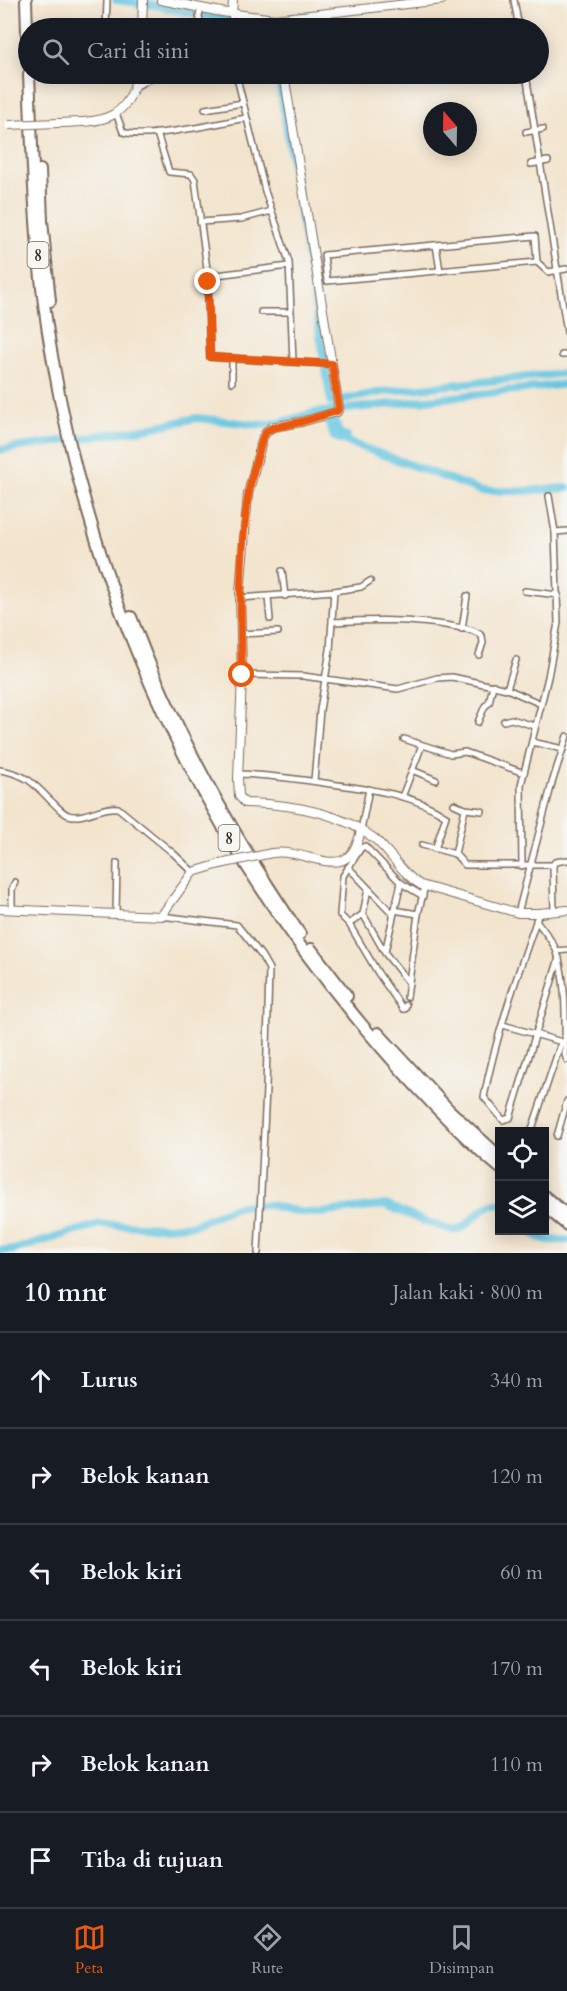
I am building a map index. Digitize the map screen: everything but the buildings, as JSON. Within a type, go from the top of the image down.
[{"type":"highway","points":[[26,0],[27,18]]},
{"type":"highway","points":[[33,0],[34,18]]},
{"type":"highway","name":"8","points":[[29,84],[34,208],[39,268],[51,355],[90,520],[134,647],[174,736],[220,823],[255,881],[329,986],[421,1092],[495,1163]]},
{"type":"highway","name":"8","points":[[36,84],[42,221],[46,261],[72,438],[132,621],[151,668],[203,776],[261,877],[299,933],[340,988],[413,1072],[449,1110],[495,1152]]},
{"type":"highway","points":[[549,1200],[567,1215]]},
{"type":"highway","points":[[549,1210],[567,1225]]},
{"type":"street","points":[[106,18],[107,0]]},
{"type":"street","points":[[161,0],[200,11],[254,18]]},
{"type":"street","points":[[232,17],[233,0]]},
{"type":"street","points":[[284,18],[442,0]]},
{"type":"street","points":[[514,0],[517,18]]},
{"type":"street","points":[[142,18],[143,3]]},
{"type":"street","points":[[200,11],[201,18]]},
{"type":"street","points":[[0,124],[96,121],[116,112],[128,101],[135,84]]},
{"type":"street","points":[[135,87],[141,84]]},
{"type":"street","points":[[239,84],[246,118],[289,266],[293,362]]},
{"type":"street","points":[[286,84],[328,364],[338,400],[338,411],[272,428],[264,434],[248,494],[240,598],[242,675],[239,796],[243,802],[307,809],[361,830],[391,854],[412,879],[425,886],[538,917],[567,910]]},
{"type":"street","points":[[527,84],[567,333]]},
{"type":"street","points":[[205,109],[243,103]]},
{"type":"street","points":[[116,112],[125,133],[157,133],[246,118]]},
{"type":"street","points":[[526,132],[543,129]]},
{"type":"street","points":[[157,133],[169,172],[193,175],[208,276],[210,357],[328,364]]},
{"type":"street","points":[[531,164],[548,161]]},
{"type":"street","points":[[200,222],[241,219],[272,212]]},
{"type":"street","points":[[537,262],[327,281],[324,255],[535,236],[537,262],[548,272],[566,269]]},
{"type":"street","points":[[436,245],[440,271]]},
{"type":"street","points":[[208,276],[289,266]]},
{"type":"street","points":[[261,312],[290,312]]},
{"type":"street","points":[[232,359],[232,382]]},
{"type":"street","points":[[522,866],[520,802],[524,773],[554,646],[558,613],[555,532],[549,496]]},
{"type":"street","points":[[555,532],[567,531]]},
{"type":"street","points":[[282,571],[285,596]]},
{"type":"street","points":[[240,598],[334,591],[361,587],[370,581]]},
{"type":"street","points":[[314,781],[320,710],[333,622],[334,591]]},
{"type":"street","points":[[525,591],[567,594]]},
{"type":"street","points":[[462,628],[467,596]]},
{"type":"street","points":[[268,597],[270,619]]},
{"type":"street","points":[[333,622],[413,620],[462,628],[482,636],[483,643],[479,655]]},
{"type":"street","points":[[240,634],[278,632]]},
{"type":"street","points":[[507,689],[516,660]]},
{"type":"street","points":[[242,675],[294,675],[399,689],[444,677],[466,679],[507,689],[541,704]]},
{"type":"street","points":[[478,722],[485,706],[489,703],[493,685]]},
{"type":"street","points":[[504,721],[511,719],[534,726]]},
{"type":"street","points":[[518,913],[567,736]]},
{"type":"street","points":[[404,739],[451,754],[465,752],[524,773]]},
{"type":"street","points":[[531,742],[563,749]]},
{"type":"street","points":[[402,797],[422,745]]},
{"type":"street","points":[[0,770],[22,775],[39,788],[59,809],[70,815],[118,808],[193,872]]},
{"type":"street","points":[[412,770],[436,780]]},
{"type":"street","points":[[238,774],[314,781],[369,789],[402,797],[446,816],[435,849]]},
{"type":"street","points":[[161,916],[193,872],[272,853],[289,852],[330,863],[340,862],[354,850],[361,830],[369,789]]},
{"type":"street","points":[[454,804],[465,809],[482,811]]},
{"type":"street","points":[[456,854],[465,809]]},
{"type":"street","points":[[422,845],[456,854],[465,864],[530,866],[553,865],[555,862],[567,860]]},
{"type":"street","points":[[406,1005],[403,1009],[349,924],[339,913],[343,876],[361,848],[365,846],[401,883],[423,896]]},
{"type":"street","points":[[116,908],[117,863]]},
{"type":"street","points":[[553,865],[554,912]]},
{"type":"street","points":[[348,867],[394,912],[418,914]]},
{"type":"street","points":[[11,904],[12,885],[15,882]]},
{"type":"street","points":[[385,952],[401,883]]},
{"type":"street","points":[[407,997],[418,914],[425,886]]},
{"type":"street","points":[[368,889],[363,914],[385,952],[409,983]]},
{"type":"street","points":[[0,909],[11,904],[116,908],[239,926],[269,969],[258,1253]]},
{"type":"street","points":[[349,924],[363,914]]},
{"type":"street","points":[[532,1127],[564,1042],[567,1022],[565,974],[557,951],[538,917]]},
{"type":"street","points":[[538,917],[503,1025],[484,1097],[503,1120],[510,1118],[559,958]]},
{"type":"street","points":[[557,951],[567,950]]},
{"type":"street","points":[[503,1025],[564,1042]]},
{"type":"street","points":[[564,1042],[567,1060]]},
{"type":"street","points":[[557,1136],[567,1101]]},
{"type":"waterway","points":[[116,0],[154,5],[214,18]]},
{"type":"waterway","points":[[280,84],[331,402],[382,392],[567,373]]},
{"type":"waterway","points":[[0,450],[144,429],[197,418],[260,425],[278,423],[313,413],[567,384]]},
{"type":"waterway","points":[[324,412],[334,437],[482,491],[567,488]]},
{"type":"waterway","points":[[333,414],[339,433],[347,436]]},
{"type":"waterway","points":[[0,1250],[13,1250],[100,1224],[162,1227],[193,1225],[232,1208],[247,1205],[269,1205],[298,1212],[321,1213],[386,1205],[423,1221],[455,1231],[464,1227],[482,1210],[495,1204]]},
{"type":"waterway","points":[[536,1235],[552,1240],[567,1240]]},
{"type":"route","points":[[208,282],[210,357],[332,364],[339,408],[338,411],[315,418],[272,428],[264,434],[249,488],[240,598],[242,675]]}]
